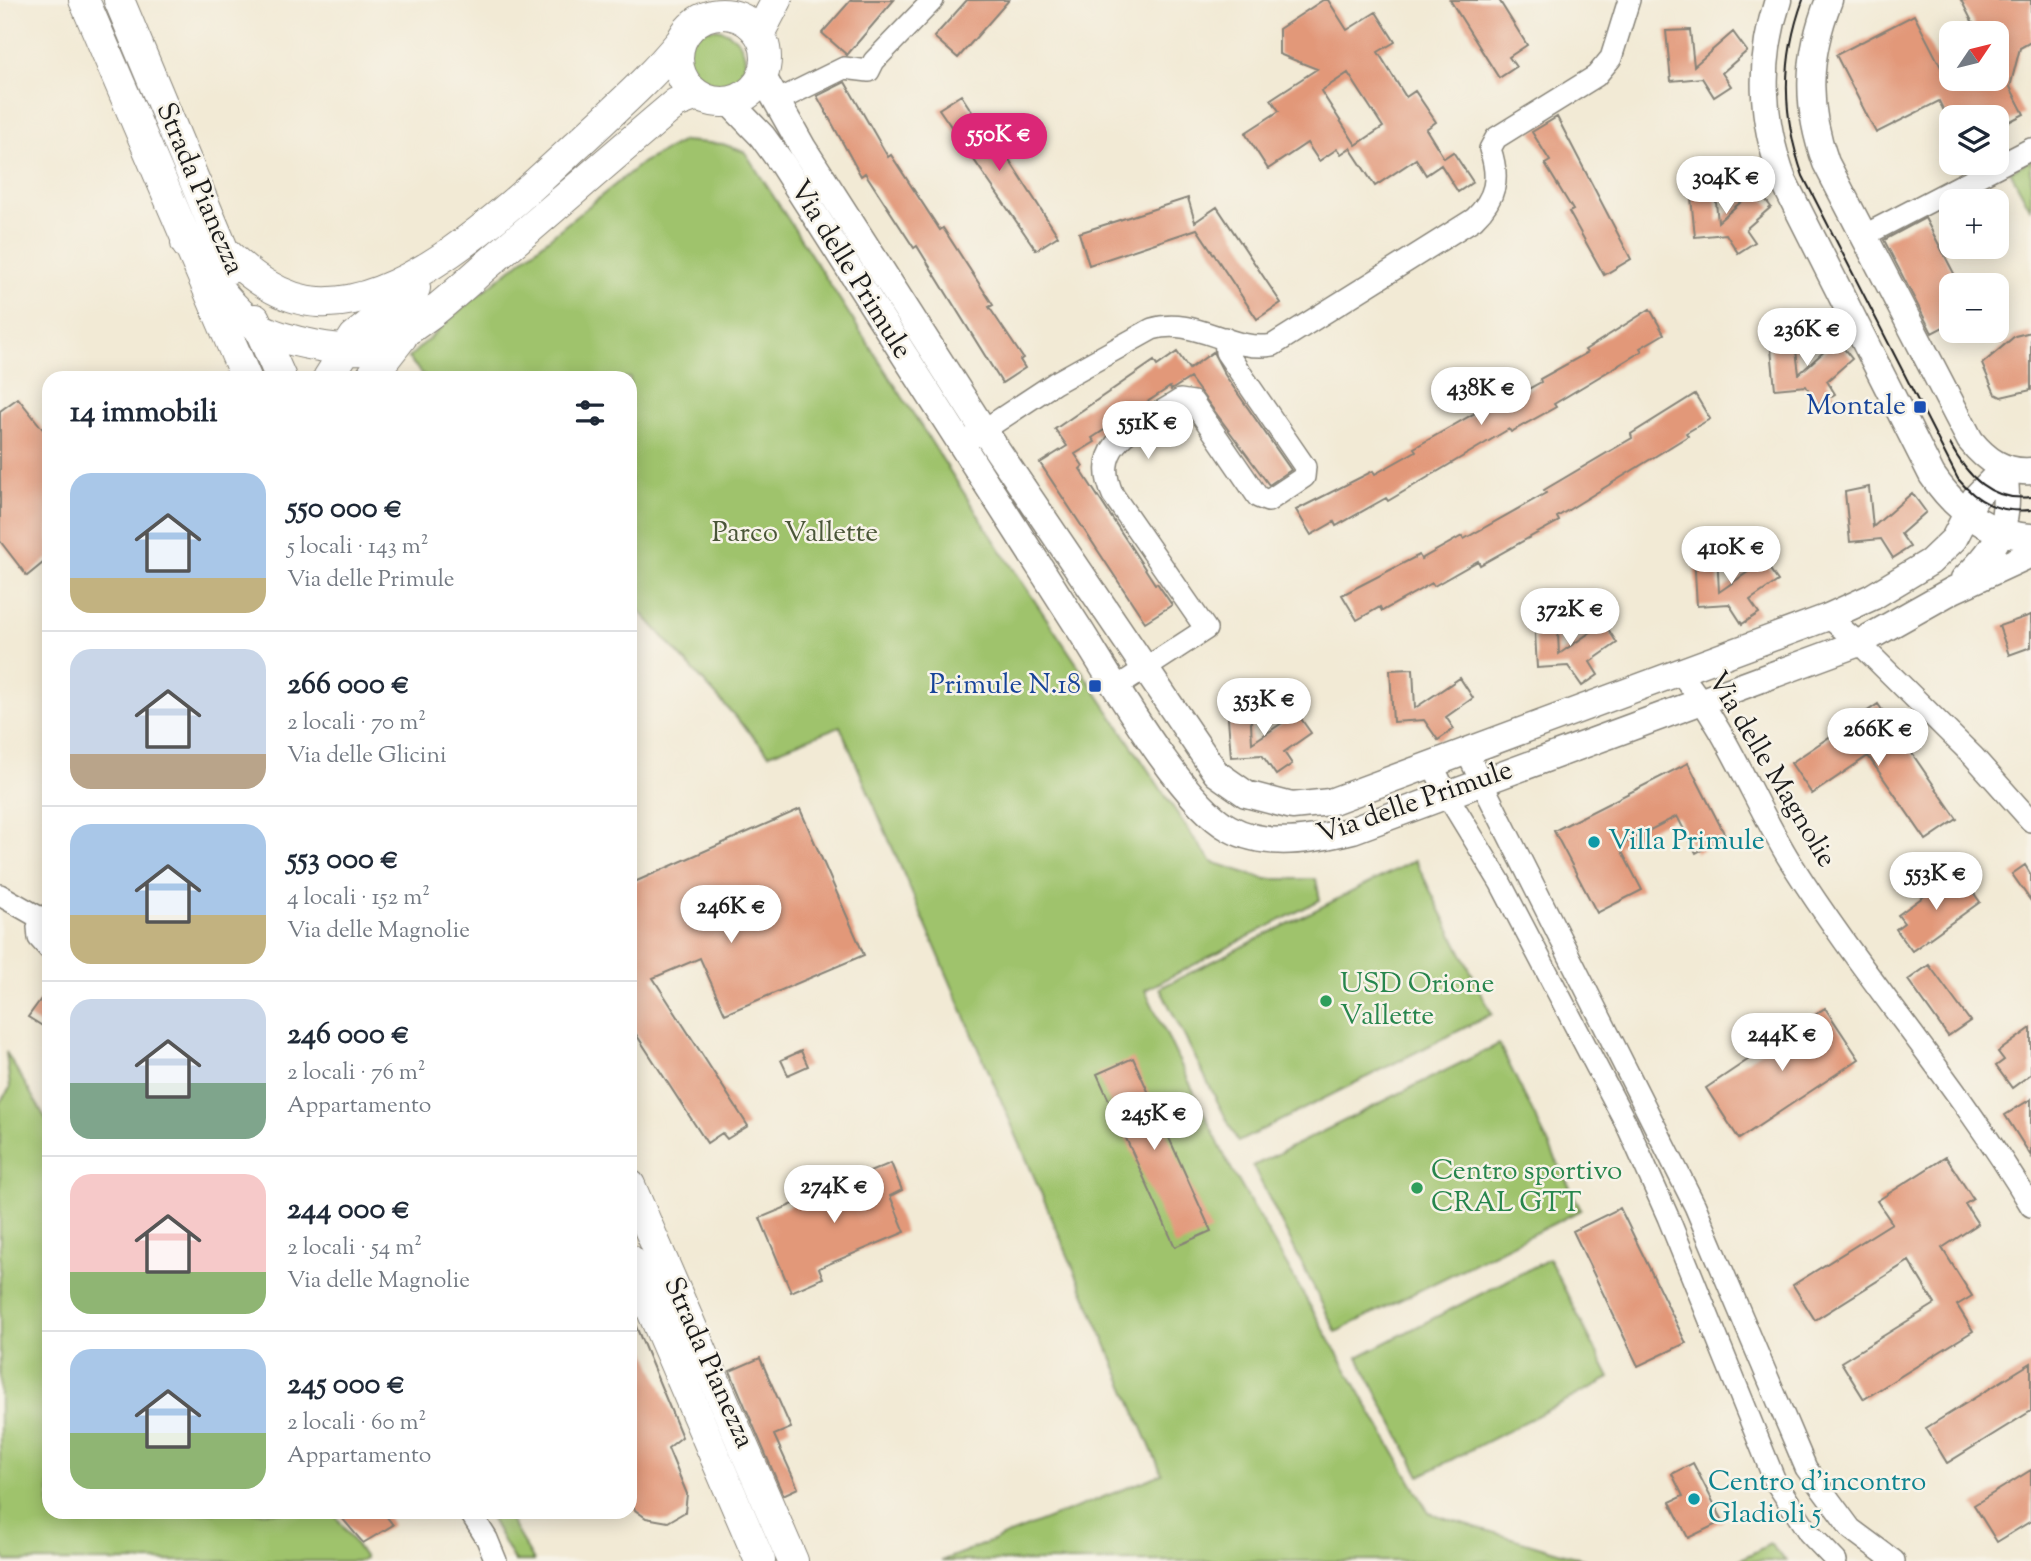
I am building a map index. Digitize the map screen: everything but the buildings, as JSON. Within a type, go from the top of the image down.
[{"type":"main road","name":"Strada Pianezza","points":[[84,0],[243,371]]},
{"type":"main road","name":"Strada Pianezza","points":[[119,0],[223,250],[278,371]]},
{"type":"main road","points":[[759,34],[777,0]]},
{"type":"main road","points":[[332,371],[354,337],[416,286],[441,259],[534,185],[657,72],[688,29],[720,7],[742,19],[759,34],[766,55],[769,88],[729,102],[718,103],[697,95],[684,81],[678,68],[681,41]]},
{"type":"main road","points":[[186,243],[217,285],[258,327],[286,339],[346,348],[377,346],[411,327],[545,217],[676,103],[697,95]]},
{"type":"main road","points":[[223,250],[251,277],[292,296],[317,302],[368,296],[441,259]]},
{"type":"main road","points":[[376,371],[411,327]]},
{"type":"main road","name":"Strada Pianezza","points":[[637,1201],[793,1561]]},
{"type":"main road","name":"Strada Pianezza","points":[[637,1276],[760,1561]]},
{"type":"street","points":[[769,88],[844,68],[869,71],[874,61],[933,0]]},
{"type":"street","points":[[961,445],[1055,383],[1152,329],[1168,324],[1187,325],[1257,348],[1273,345],[1474,219],[1486,207],[1496,190],[1495,164],[1490,149],[1496,138],[1596,76],[1611,58],[1629,0]]},
{"type":"street","points":[[1778,0],[1769,28],[1763,62],[1764,110],[1771,147],[1783,180],[1932,475],[1948,498],[1967,515],[2002,532],[2031,537]]},
{"type":"street","points":[[1829,0],[1814,44],[1810,102],[1816,135],[1826,163],[1969,440],[1988,460],[2015,472],[2031,471]]},
{"type":"street","name":"Via delle Primule","points":[[769,88],[809,157],[983,429],[1143,668],[1216,773],[1246,794],[1292,806],[1330,802],[1433,766],[1828,617],[1872,597],[1930,562],[1954,539],[1984,487],[2004,468]]},
{"type":"street","name":"Via delle Primule","points":[[729,102],[762,136],[781,162],[1117,687],[1193,799],[1229,828],[1270,840],[1311,841],[1353,830],[1481,781],[1704,702],[1859,642],[1953,590],[2031,554]]},
{"type":"street","points":[[1864,236],[2031,149]]},
{"type":"street","points":[[1117,687],[1206,629],[1113,495],[1105,477],[1105,459],[1112,446],[1180,400],[1193,402],[1258,497],[1268,501],[1304,477],[1305,467],[1226,352],[1225,338]]},
{"type":"street","name":"Via delle Primule","points":[[1953,590],[1987,558],[2002,532],[2007,510],[2004,468]]},
{"type":"street","points":[[1828,617],[1859,642],[1974,757],[2031,821]]},
{"type":"street","name":"Via delle Magnolie","points":[[1680,673],[1704,702],[1790,860],[1978,1121],[2031,1206]]},
{"type":"street","points":[[1467,753],[1651,1114],[1724,1274],[1806,1468],[1851,1529],[1894,1561]]},
{"type":"street","points":[[1433,766],[1447,795],[1500,882],[1627,1125],[1775,1481],[1808,1532],[1836,1561]]},
{"type":"street","points":[[0,895],[42,914]]},
{"type":"street","points":[[1550,975],[1575,963]]},
{"type":"street","points":[[1627,1125],[1651,1114]]},
{"type":"street","points":[[1695,1286],[1724,1274]]},
{"type":"street","name":"Strada Pianezza","points":[[724,1478],[751,1465]]},
{"type":"street","points":[[474,1519],[496,1561]]},
{"type":"green space","points":[[713,29],[725,31],[736,38],[743,49],[743,73],[736,84],[725,91],[713,93],[701,91],[690,84],[683,73],[681,61],[683,49],[690,38],[701,31]]},
{"type":"green space","name":"Parco Vallette","points":[[683,141],[723,144],[745,152],[1000,549],[1212,862],[1265,879],[1316,879],[1320,900],[1145,990],[1228,1163],[1429,1513],[1588,1561],[941,1561],[1162,1474],[840,726],[769,754],[637,608],[637,371],[420,371],[408,358],[459,311],[643,162]]},
{"type":"green space","points":[[2031,160],[2031,210],[2010,171]]},
{"type":"green space","name":"USD Orione Vallette","points":[[1415,860],[1492,1014],[1238,1142],[1160,988]]},
{"type":"green space","name":"Centro sportivo CRAL GTT","points":[[1499,1044],[1581,1210],[1336,1332],[1253,1166]]},
{"type":"green space","points":[[6,1052],[42,1112],[42,1519],[338,1519],[365,1558],[361,1561],[6,1561],[0,1546],[0,1102],[10,1088]]},
{"type":"green space","points":[[1549,1259],[1610,1378],[1420,1476],[1358,1357]]},
{"type":"green space","points":[[491,1519],[509,1519],[534,1561],[514,1561]]},
{"type":"green space","points":[[1770,1544],[1786,1561],[1737,1561]]},
{"type":"tram line","points":[[1803,0],[1791,44],[1787,88],[1791,132],[1803,176],[1958,479],[1973,494],[1990,505],[2009,510],[2031,510]]},
{"type":"tram line","points":[[1950,444],[1964,466],[1992,491],[2004,495],[2031,497]]},
{"type":"place","name":"Montale","points":[[1920,407]]},
{"type":"place","name":"Primule N.18","points":[[1095,686]]},
{"type":"place","name":"Villa Primule","points":[[1594,842]]},
{"type":"place","name":"USD Orione Vallette","points":[[1326,1001]]},
{"type":"place","name":"Centro sportivo CRAL GTT","points":[[1417,1188]]},
{"type":"place","name":"Centro d'incontro Gladioli 5","points":[[1694,1499]]}]
